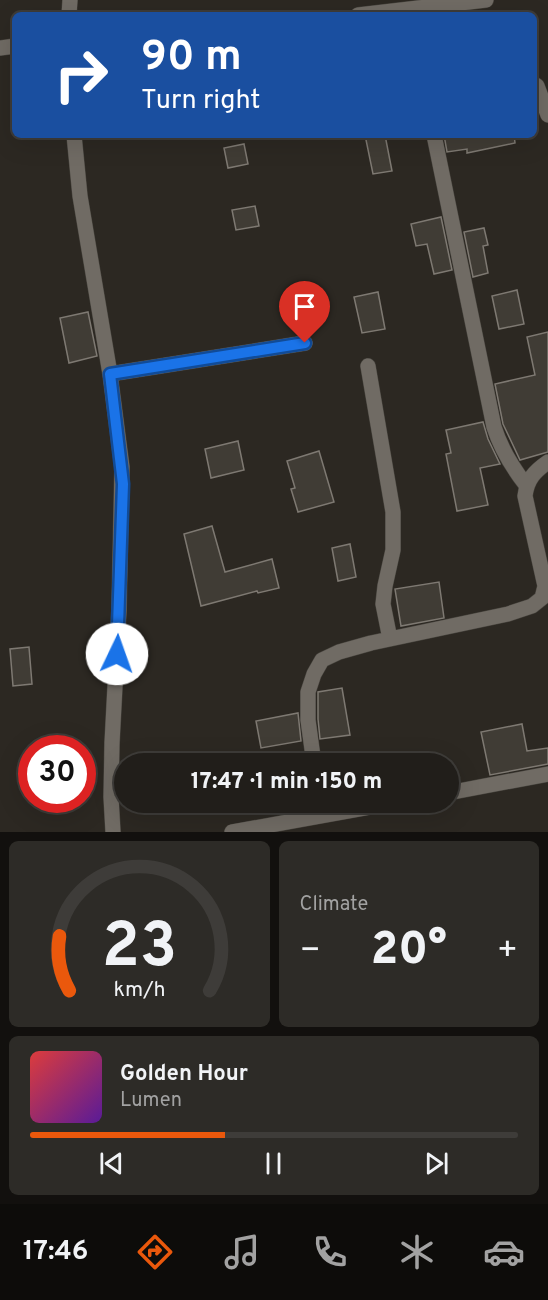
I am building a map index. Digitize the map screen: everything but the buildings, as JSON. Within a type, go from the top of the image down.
[{"type":"street","points":[[384,12],[486,0]]},
{"type":"street","points":[[537,86],[548,115]]},
{"type":"street","points":[[74,138],[80,195],[110,374],[122,467],[123,502],[112,743],[113,832]]},
{"type":"street","points":[[435,138],[494,427],[505,455],[526,485]]},
{"type":"street","points":[[110,374],[305,343]]},
{"type":"street","points":[[369,366],[393,512],[393,550],[383,604],[390,639]]},
{"type":"street","points":[[312,753],[308,720],[308,692],[322,660],[339,652],[390,639],[508,614],[532,606],[543,598],[545,586],[526,509],[526,485],[531,476],[548,462]]},
{"type":"street","points":[[459,791],[548,774]]},
{"type":"street","points":[[232,832],[306,813]]},
{"type":"route","points":[[117,654],[123,484],[110,374],[305,343]]}]
